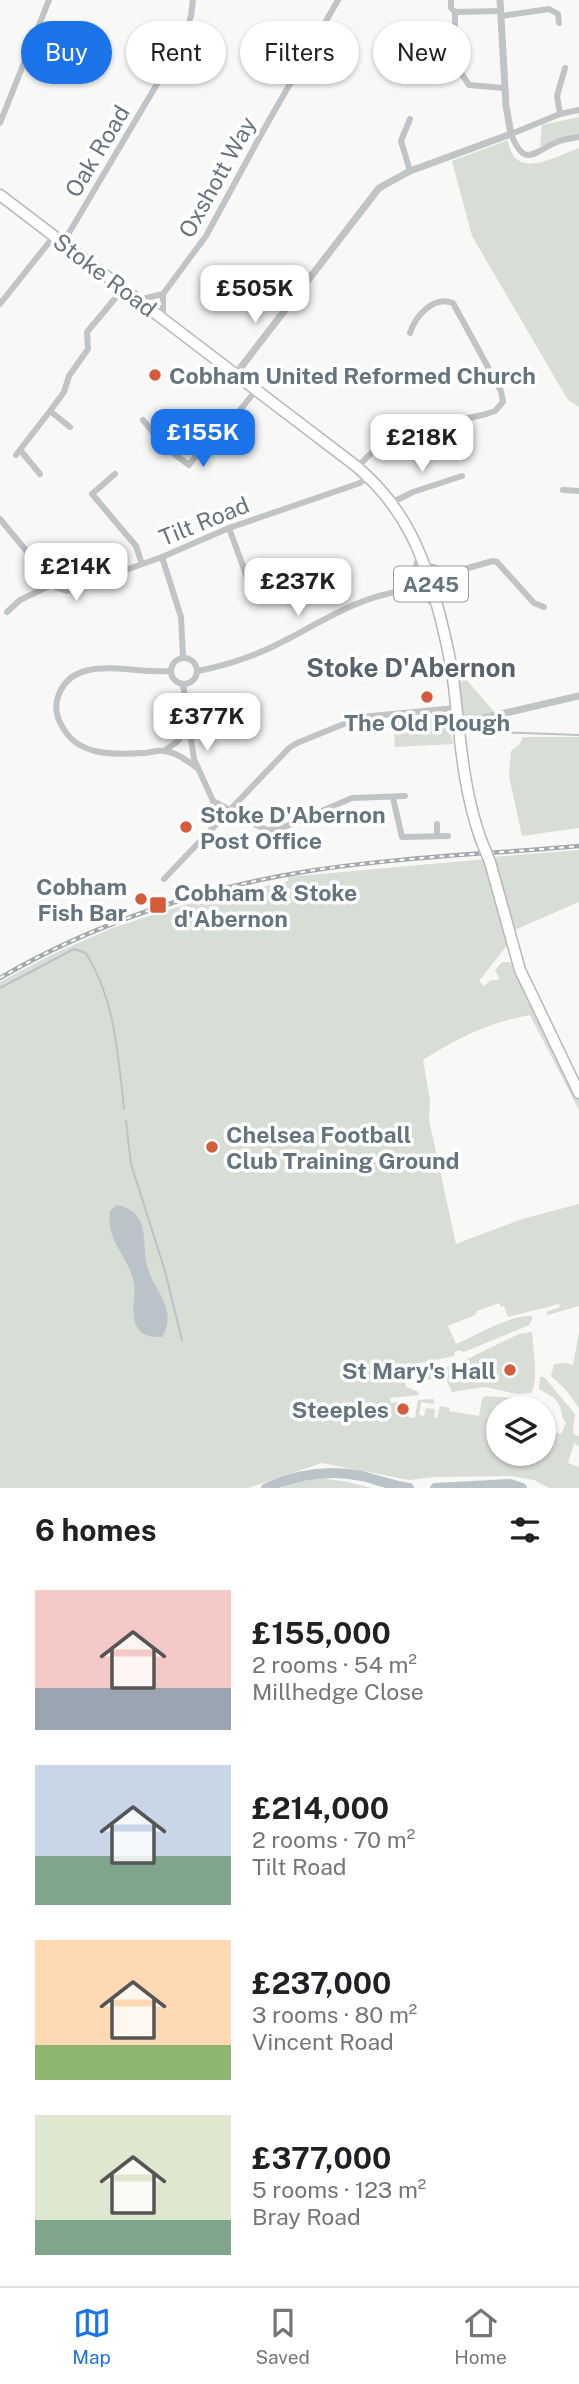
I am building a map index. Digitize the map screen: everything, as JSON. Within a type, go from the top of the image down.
[{"type":"main road","name":"Stoke Road","points":[[0,195],[358,467],[393,502],[420,550],[436,602],[450,655],[457,724],[471,813],[490,862],[520,970],[579,1093]]},
{"type":"street","points":[[0,122],[49,0]]},
{"type":"street","name":"Oak Road","points":[[0,304],[59,240],[183,40],[194,0]]},
{"type":"street","name":"Oxshott Way","points":[[163,294],[206,236],[338,0]]},
{"type":"street","points":[[500,0],[505,88],[511,135],[516,147],[521,153],[534,156],[556,142],[579,137]]},
{"type":"street","points":[[451,1],[455,21]]},
{"type":"street","points":[[455,12],[501,13],[549,9],[558,14],[559,23]]},
{"type":"street","points":[[559,114],[557,96],[565,68]]},
{"type":"street","points":[[468,84],[505,88]]},
{"type":"street","points":[[235,375],[372,195],[393,179],[410,171],[511,135],[559,114],[579,110]]},
{"type":"street","points":[[410,119],[401,141],[410,171]]},
{"type":"street","points":[[40,474],[18,453],[64,392],[69,376],[88,349],[87,332],[123,289]]},
{"type":"street","points":[[138,300],[163,294],[163,319]]},
{"type":"street","points":[[358,467],[377,447],[396,437],[486,414],[495,411],[503,402],[501,391],[453,303],[439,302],[420,313],[410,333]]},
{"type":"street","points":[[183,473],[219,426],[233,419],[256,390]]},
{"type":"street","points":[[50,411],[70,427]]},
{"type":"street","points":[[143,419],[164,447],[189,465]]},
{"type":"street","points":[[115,474],[92,494],[136,546],[142,564]]},
{"type":"street","name":"Tilt Road","points":[[53,584],[60,590],[71,590],[162,557],[229,528],[360,483],[369,476]]},
{"type":"street","points":[[393,502],[413,492],[460,479]]},
{"type":"street","points":[[563,489],[579,491]]},
{"type":"street","points":[[0,519],[53,584],[20,600],[6,612]]},
{"type":"street","points":[[229,528],[248,580]]},
{"type":"street","points":[[198,671],[193,660],[183,657],[175,660],[171,671],[173,678],[183,684],[191,682],[198,671],[265,650],[334,614],[403,590],[413,579],[420,550]]},
{"type":"street","points":[[162,557],[181,617],[183,657]]},
{"type":"street","points":[[425,564],[450,573],[497,562],[534,603],[544,607]]},
{"type":"street","points":[[403,590],[418,593],[436,602],[450,573]]},
{"type":"street","points":[[171,671],[88,670],[70,678],[64,685],[56,713],[71,739],[89,750],[139,754],[164,751],[183,758],[197,768]]},
{"type":"street","points":[[183,684],[187,725],[197,768],[213,801],[218,822]]},
{"type":"street","points":[[457,724],[579,696]]},
{"type":"street","points":[[164,879],[289,748],[297,743],[361,717],[456,708]]},
{"type":"street","points":[[164,751],[178,741],[187,725]]},
{"type":"street","points":[[236,804],[256,825],[267,830],[282,828],[352,798],[405,796]]},
{"type":"street","points":[[393,797],[402,836],[448,836]]},
{"type":"street","points":[[213,801],[230,810]]},
{"type":"street","points":[[437,824],[437,835]]},
{"type":"shaded area","points":[[579,117],[579,134],[540,146],[542,125]]},
{"type":"shaded area","points":[[508,140],[512,153],[518,160],[527,163],[547,160],[579,148],[579,407],[568,400],[472,236],[452,161]]},
{"type":"shaded area","points":[[465,678],[496,714],[467,720],[462,714],[459,679]]},
{"type":"shaded area","points":[[438,718],[449,726],[453,744],[395,747],[393,720]]},
{"type":"shaded area","points":[[523,737],[579,737],[579,828],[522,836],[509,776],[511,751],[520,744]]},
{"type":"shaded area","points":[[579,850],[579,902],[512,931],[493,857]]},
{"type":"shaded area","name":"Chelsea Football Club Training Ground","points":[[485,859],[508,944],[479,981],[484,986],[491,980],[500,980],[495,970],[502,962],[510,962],[515,966],[579,1097],[579,1110],[530,1015],[474,1032],[423,1060],[430,1100],[429,1120],[456,1244],[522,1219],[579,1204],[579,1306],[548,1315],[546,1312],[560,1307],[559,1304],[508,1317],[504,1306],[501,1307],[499,1303],[477,1311],[475,1315],[448,1326],[456,1344],[506,1321],[533,1317],[529,1325],[464,1352],[459,1350],[454,1356],[406,1366],[406,1387],[417,1391],[419,1395],[390,1398],[391,1403],[399,1402],[400,1415],[409,1415],[409,1418],[415,1417],[418,1400],[434,1399],[434,1404],[421,1402],[419,1415],[424,1416],[426,1408],[435,1409],[434,1417],[437,1418],[440,1406],[450,1408],[449,1411],[479,1416],[482,1399],[486,1396],[486,1466],[556,1466],[556,1433],[561,1434],[566,1423],[556,1396],[539,1389],[540,1377],[544,1377],[575,1414],[573,1431],[579,1436],[579,1446],[574,1443],[568,1463],[579,1467],[579,1488],[549,1488],[534,1480],[511,1476],[409,1480],[322,1463],[248,1488],[0,1488],[0,982],[51,955],[112,928],[184,905],[288,881],[288,877]]},
{"type":"shaded area","points":[[117,1205],[136,1214],[143,1229],[147,1266],[168,1317],[162,1337],[143,1334],[137,1327],[133,1309],[132,1274],[111,1233],[110,1211]]},
{"type":"shaded area","points":[[532,1332],[535,1372],[531,1393],[517,1394],[485,1387],[452,1392],[446,1379],[420,1380],[416,1376],[418,1372],[466,1363],[467,1359],[519,1334]]},
{"type":"shaded area","points":[[579,1332],[579,1408],[551,1376],[554,1364],[573,1365]]},
{"type":"shaded area","points":[[318,1478],[372,1488],[282,1488],[292,1483]]},
{"type":"waterway","points":[[496,732],[579,735]]},
{"type":"waterway","points":[[0,988],[74,949],[86,953],[103,989],[114,1028],[124,1109]]},
{"type":"waterway","points":[[126,1121],[131,1164],[165,1271],[182,1340]]},
{"type":"waterway","points":[[266,1488],[289,1479],[325,1473],[362,1476],[409,1488]]},
{"type":"waterway","points":[[435,1488],[510,1484],[522,1488]]},
{"type":"railway","points":[[0,978],[36,958],[111,924],[229,887],[343,866],[579,846]]},
{"type":"place","name":"Cobham United Reformed Church","points":[[155,375]]},
{"type":"place","name":"The Old Plough","points":[[427,697]]},
{"type":"place","name":"Stoke D'Abernon Post Office","points":[[186,827]]},
{"type":"place","name":"Cobham Fish Bar","points":[[141,899]]},
{"type":"place","name":"Cobham & Stoke d'Abernon","points":[[158,905]]},
{"type":"place","name":"Chelsea Football Club Training Ground","points":[[212,1147]]},
{"type":"place","name":"St Mary's Hall","points":[[510,1370]]},
{"type":"place","name":"Steeples","points":[[403,1409]]},
{"type":"district","name":"Stoke D'Abernon","points":[[411,667]]}]
